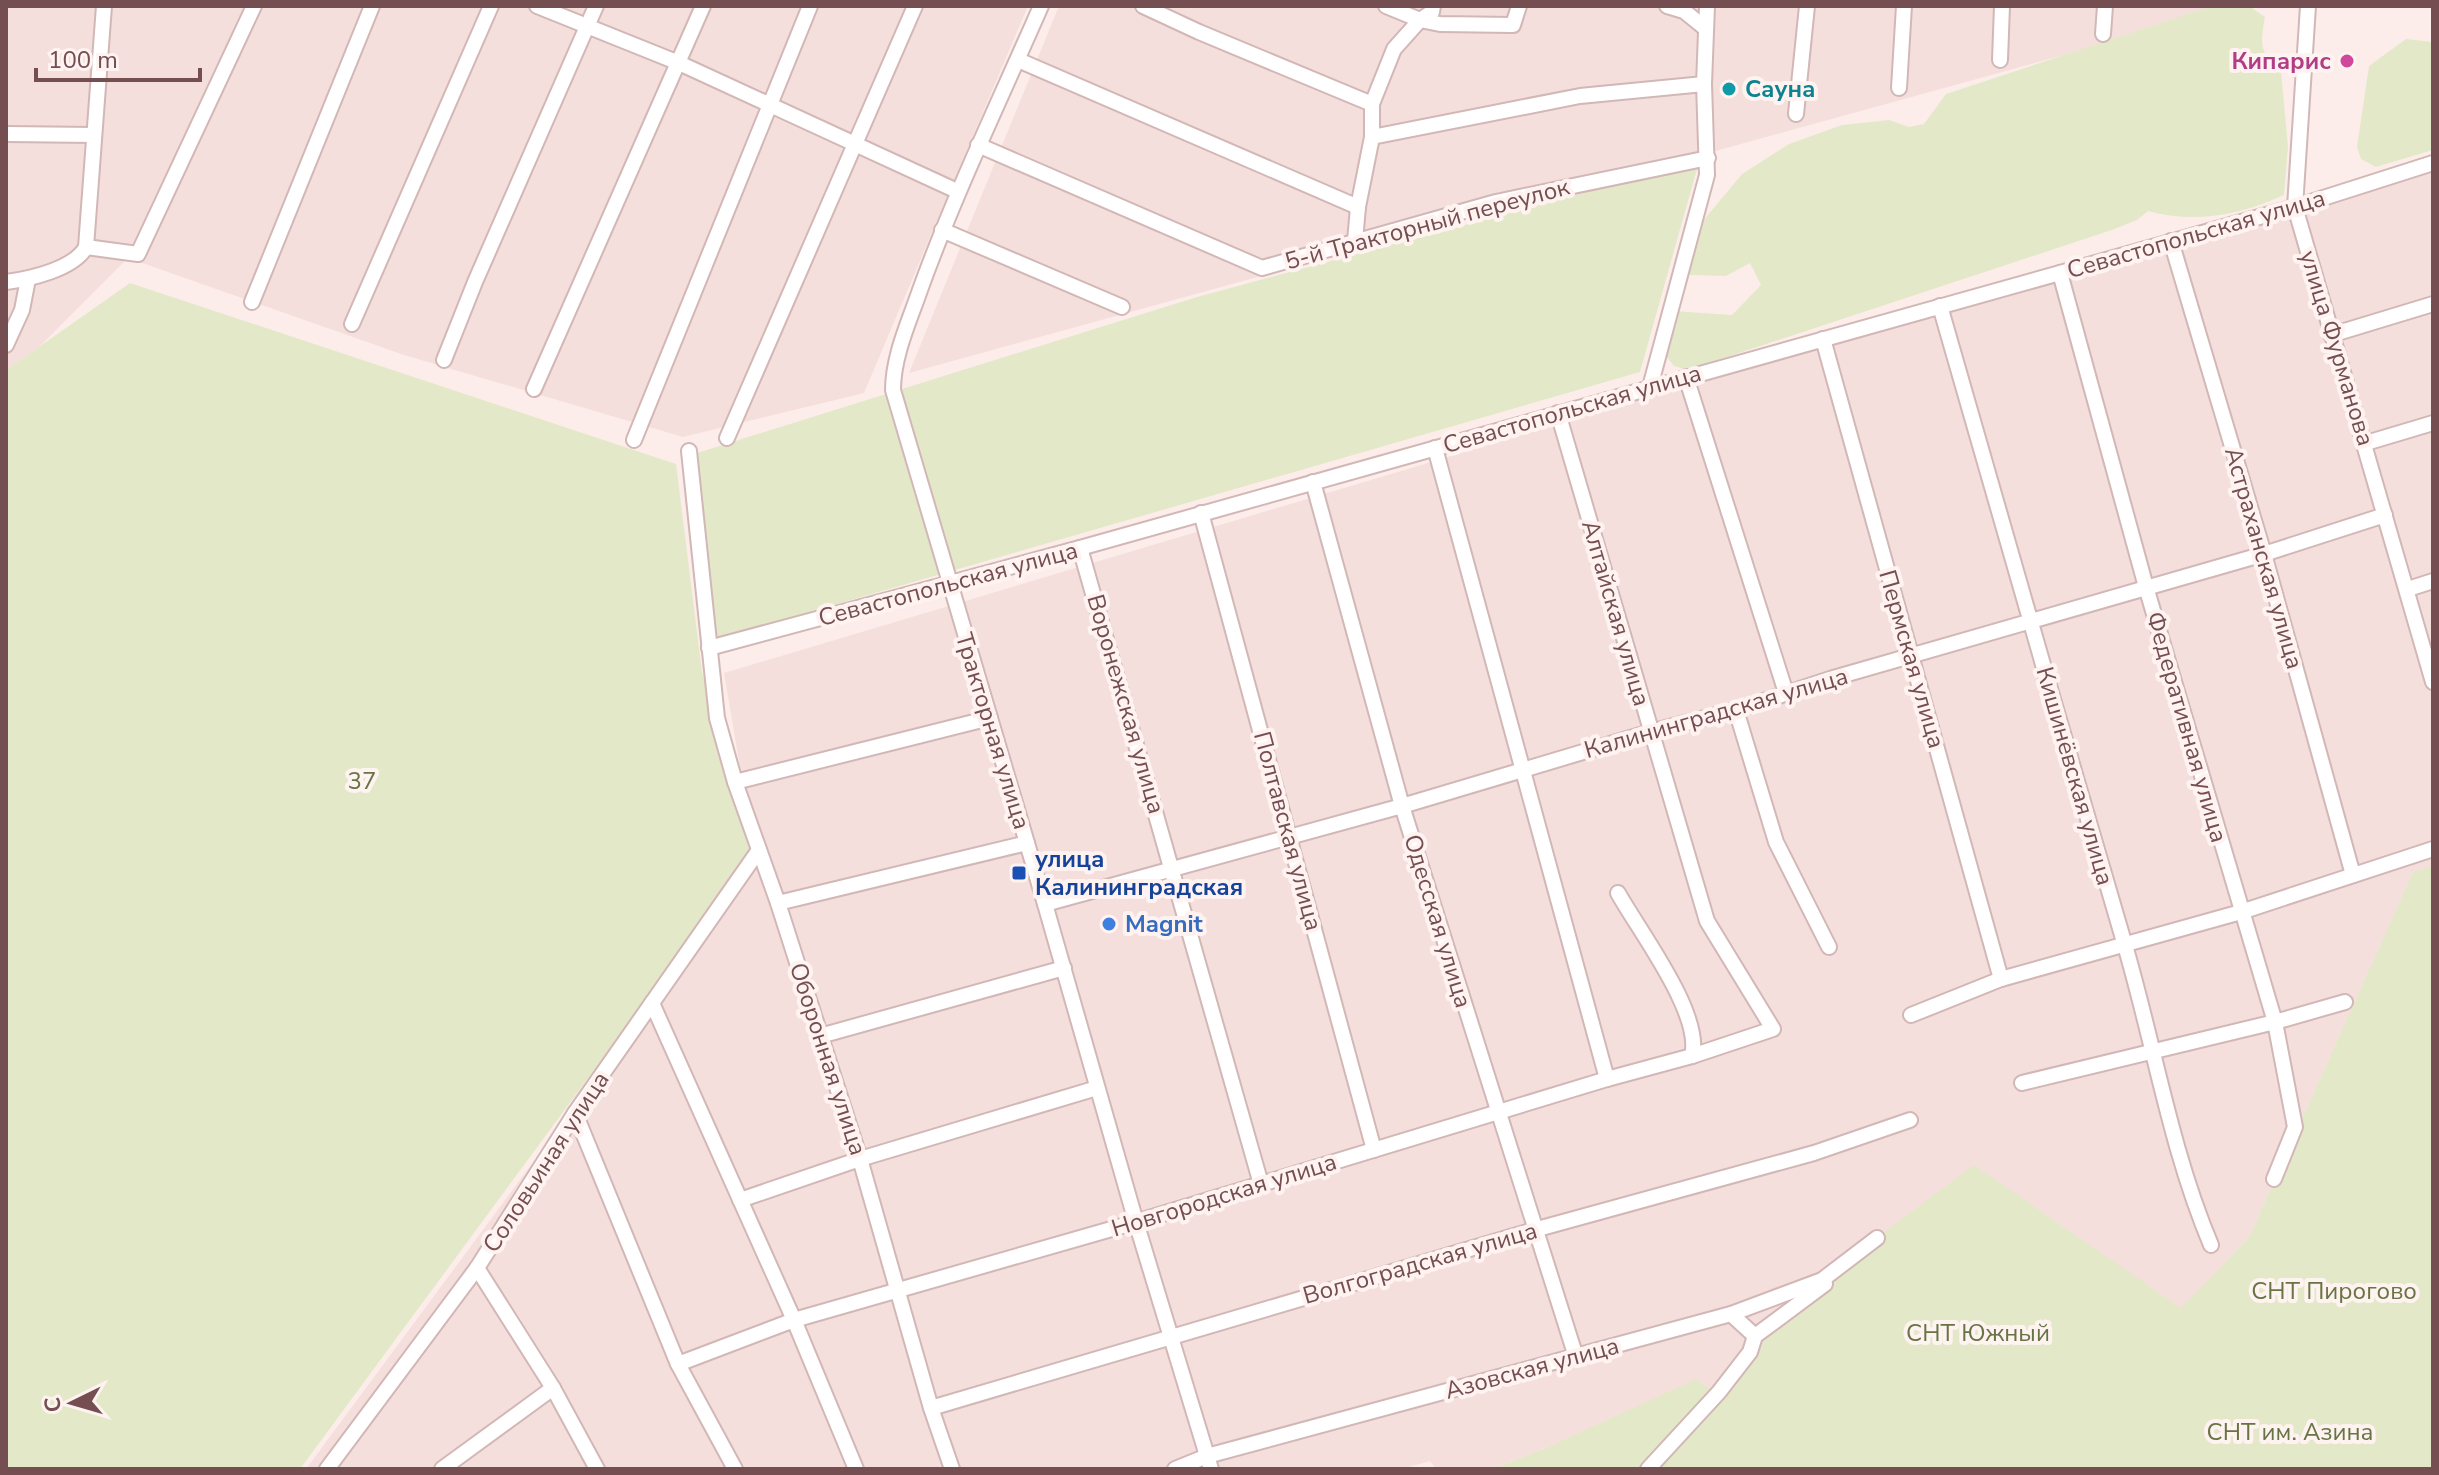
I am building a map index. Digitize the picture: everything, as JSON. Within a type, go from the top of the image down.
[{"type":"street","points":[[6,282],[28,279],[81,257],[86,247],[104,6]]},
{"type":"street","points":[[86,247],[138,254],[254,6]]},
{"type":"street","points":[[252,302],[372,6]]},
{"type":"street","points":[[352,324],[491,6]]},
{"type":"street","points":[[537,6],[679,63],[957,191]]},
{"type":"street","points":[[444,360],[596,6]]},
{"type":"street","points":[[534,389],[703,6]]},
{"type":"street","points":[[634,440],[810,6]]},
{"type":"street","points":[[727,438],[915,6]]},
{"type":"street","name":"Тракторная улица","points":[[1041,6],[957,191],[901,343],[893,374],[893,390],[1209,1462]]},
{"type":"street","points":[[1143,6],[1372,104]]},
{"type":"street","points":[[1386,6],[1420,20],[1440,24],[1513,25],[1519,6]]},
{"type":"street","points":[[1355,241],[1358,207],[1372,137],[1372,104],[1394,49],[1420,20],[1432,12],[1433,6]]},
{"type":"street","points":[[1667,6],[1686,8],[1705,28]]},
{"type":"street","points":[[1650,387],[1707,175],[1704,84],[1707,6]]},
{"type":"street","points":[[1796,114],[1807,6]]},
{"type":"street","points":[[1899,88],[1904,6]]},
{"type":"street","points":[[2000,60],[2002,6]]},
{"type":"street","points":[[2103,34],[2105,6]]},
{"type":"street","name":"улица Фурманова","points":[[2308,6],[2295,207],[2433,682]]},
{"type":"street","points":[[1018,60],[1358,207]]},
{"type":"street","points":[[1372,137],[1580,96],[1704,84]]},
{"type":"street","points":[[6,134],[94,135]]},
{"type":"street","name":"5-й Тракторный переулок","points":[[978,145],[1262,268],[1496,202],[1708,158]]},
{"type":"street","name":"Севастопольская улица","points":[[709,648],[1080,548],[2295,207],[2433,163]]},
{"type":"street","points":[[942,230],[1122,307]]},
{"type":"street","name":"Астраханская улица","points":[[2171,241],[2264,554],[2353,875]]},
{"type":"street","name":"Федеративная улица","points":[[2060,273],[2146,587],[2275,1022],[2295,1127],[2274,1179]]},
{"type":"street","points":[[6,345],[22,310],[28,279]]},
{"type":"street","points":[[2331,335],[2433,304]]},
{"type":"street","name":"Кишинёвская улица","points":[[1940,306],[2125,946],[2191,1197],[2211,1245]]},
{"type":"street","name":"Пермская улица","points":[[1823,339],[2001,979]]},
{"type":"street","points":[[1686,377],[1786,693]]},
{"type":"street","name":"Алтайская улица","points":[[1558,413],[1707,921],[1773,1029]]},
{"type":"street","points":[[2366,443],[2433,423]]},
{"type":"street","points":[[1435,448],[1607,1079]]},
{"type":"street","name":"Оборонная улица","points":[[689,451],[717,718],[735,782],[778,903],[860,1159],[895,1289],[952,1469]]},
{"type":"street","name":"Одесская улица","points":[[1313,482],[1402,806],[1576,1357]]},
{"type":"street","name":"Полтавская улица","points":[[1201,513],[1374,1150]]},
{"type":"street","name":"Калининградская улица","points":[[1045,904],[1736,710],[2264,554],[2385,515]]},
{"type":"street","name":"Воронежская улица","points":[[1080,548],[1261,1184]]},
{"type":"street","points":[[2408,589],[2433,581]]},
{"type":"street","points":[[1736,710],[1776,842],[1829,947]]},
{"type":"street","points":[[735,782],[990,718]]},
{"type":"street","points":[[778,903],[1027,843]]},
{"type":"street","points":[[1911,1015],[2001,979],[2241,912],[2433,849]]},
{"type":"street","name":"Соловьиная улица","points":[[327,1469],[477,1268],[575,1113],[759,850]]},
{"type":"street","points":[[1618,893],[1684,1004],[1692,1031],[1692,1056]]},
{"type":"street","points":[[820,1036],[1064,968]]},
{"type":"street","points":[[2022,1083],[2153,1053],[2345,1002]]},
{"type":"street","points":[[652,1003],[794,1320],[856,1469]]},
{"type":"street","name":"Новгородская улица","points":[[678,1364],[794,1320],[895,1289],[1136,1222],[1773,1029]]},
{"type":"street","points":[[740,1200],[860,1159],[1097,1088]]},
{"type":"street","points":[[575,1113],[678,1364],[735,1469]]},
{"type":"street","name":"Волгоградская улица","points":[[931,1408],[1534,1230],[1814,1153],[1910,1120]]},
{"type":"street","points":[[1648,1469],[1719,1392],[1750,1352],[1755,1336],[1885,1238],[1894,1237]]},
{"type":"street","name":"Азовская улица","points":[[1175,1469],[1731,1314],[1822,1280],[1877,1238]]},
{"type":"street","points":[[477,1268],[553,1388],[597,1469]]},
{"type":"street","points":[[1731,1314],[1755,1336]]},
{"type":"street","points":[[442,1469],[553,1388]]},
{"type":"shaded area","points":[[6,6],[1028,6],[864,393],[683,437],[404,355],[128,258],[6,380]]},
{"type":"shaded area","points":[[1059,6],[2242,6],[909,373]]},
{"type":"shaded area","points":[[2433,163],[2433,866],[2413,873],[2249,1237],[2181,1309],[1974,1166],[1714,1392],[1548,1447],[1492,1469],[1436,1469],[1430,1461],[1402,1469],[306,1469],[756,861],[724,673]]},
{"type":"green space","points":[[2249,6],[2265,17],[2263,47],[2281,71],[2288,147],[2284,195],[2251,208],[2200,217],[2148,211],[2137,220],[2112,230],[1706,364],[1686,369],[1674,366],[1666,356],[1673,311],[1732,315],[1761,285],[1750,263],[1726,276],[1690,275],[1690,257],[1702,222],[1742,174],[1789,144],[1842,125],[1889,120],[1909,127],[1924,124],[1946,94],[2209,7]]},
{"type":"green space","points":[[2406,39],[2433,42],[2433,150],[2376,167],[2361,159],[2357,147],[2369,66]]},
{"type":"green space","points":[[1699,162],[1640,372],[716,639],[697,453],[1197,297]]},
{"type":"green space","name":"37","points":[[130,283],[676,464],[702,672],[751,857],[300,1469],[6,1469],[6,370]]},
{"type":"green space","points":[[2433,866],[2433,1469],[1492,1469],[1548,1447],[1696,1379],[1714,1392],[1767,1319],[1974,1165],[2181,1308],[2249,1237],[2413,872]]},
{"type":"place","name":"Кипарис","points":[[2347,61]]},
{"type":"place","name":"Сауна","points":[[1729,89]]},
{"type":"place","name":"улица Калининградская","points":[[1019,873]]},
{"type":"place","name":"Magnit","points":[[1109,924]]},
{"type":"park label","name":"СНТ Пирогово","points":[[2334,1291]]},
{"type":"park label","name":"СНТ Южный","points":[[1978,1333]]},
{"type":"park label","name":"СНТ им. Азина","points":[[2290,1432]]}]
